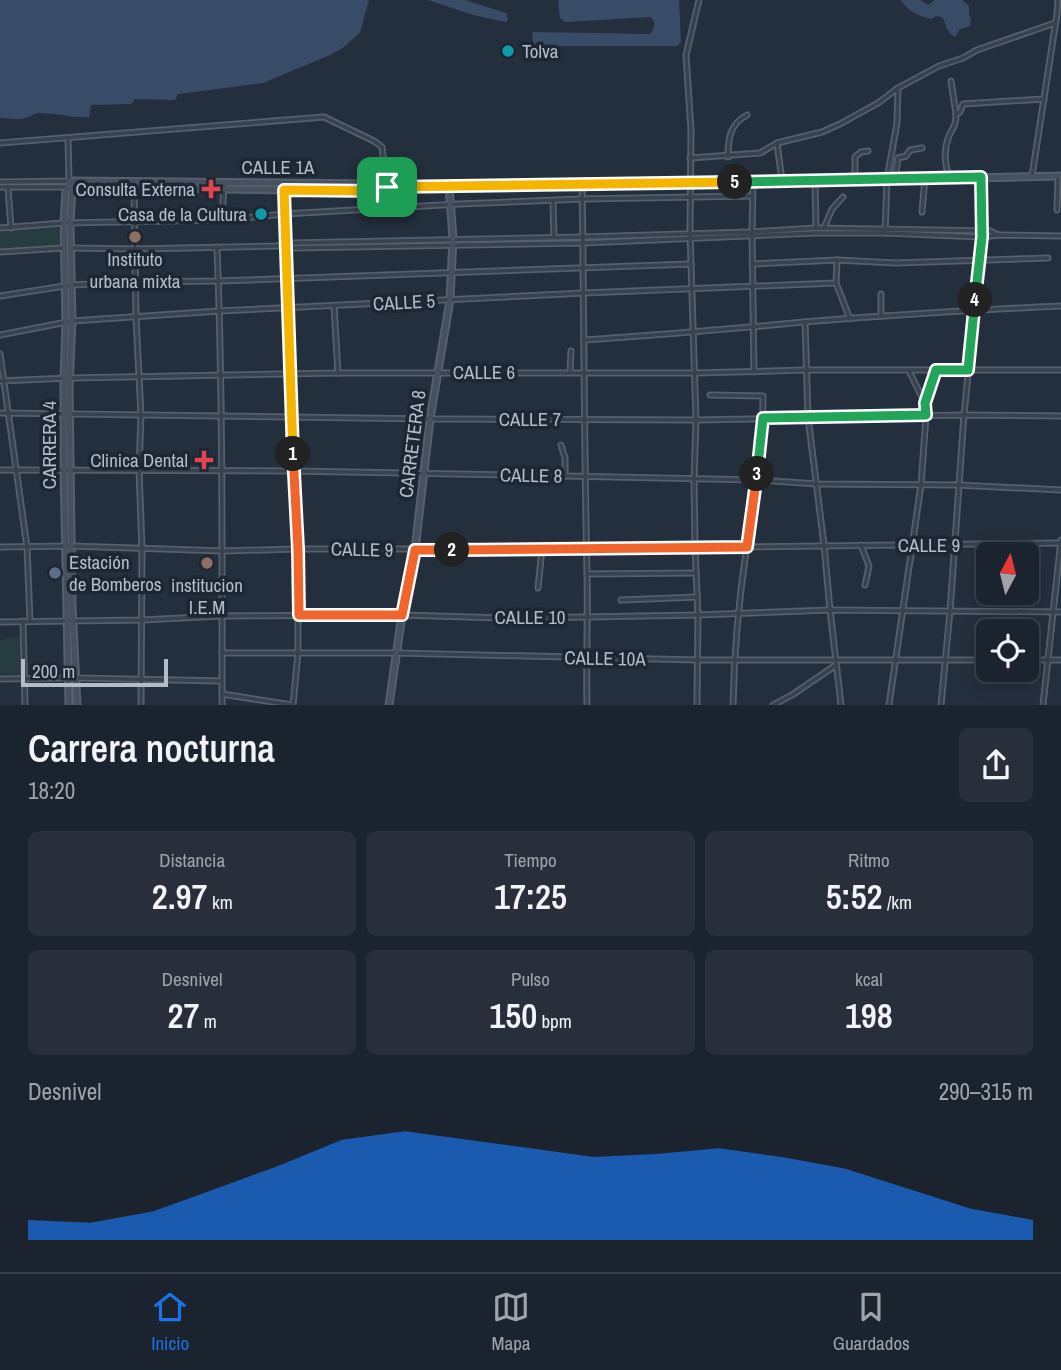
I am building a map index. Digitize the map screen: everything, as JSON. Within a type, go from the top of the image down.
[{"type":"street","points":[[697,705],[698,615],[694,479],[696,420],[690,236],[691,130],[686,55],[699,0]]},
{"type":"street","points":[[1032,176],[1058,0]]},
{"type":"street","points":[[690,158],[760,153],[777,143],[822,132],[878,103],[939,66],[1055,23]]},
{"type":"street","points":[[949,178],[945,167],[945,152],[950,134],[956,125],[951,81]]},
{"type":"street","points":[[885,231],[887,179],[899,108],[898,89]]},
{"type":"street","points":[[956,114],[966,103],[1044,99]]},
{"type":"street","points":[[728,157],[730,132],[735,123],[747,115]]},
{"type":"street","points":[[0,143],[324,117],[382,146],[387,187]]},
{"type":"street","name":"CARRERA 4","points":[[68,138],[69,184],[72,190],[67,223],[69,705]]},
{"type":"street","points":[[777,143],[782,181]]},
{"type":"street","points":[[895,179],[898,157],[906,156],[910,149],[922,148]]},
{"type":"street","points":[[855,180],[855,157],[867,151]]},
{"type":"street","points":[[1057,210],[1059,176]]},
{"type":"street","name":"CALLE 1A","points":[[0,185],[284,186],[379,191],[387,187],[1059,176]]},
{"type":"street","points":[[941,705],[964,415],[982,237],[981,177]]},
{"type":"street","points":[[922,212],[925,178]]},
{"type":"street","points":[[814,181],[816,230]]},
{"type":"street","points":[[582,183],[587,705]]},
{"type":"street","points":[[753,183],[754,372]]},
{"type":"street","points":[[8,185],[11,228]]},
{"type":"street","points":[[134,185],[141,415],[141,705]]},
{"type":"street","points":[[222,220],[224,186]]},
{"type":"street","points":[[222,694],[292,705],[298,653],[298,549],[284,186]]},
{"type":"street","name":"CARRETERA 8","points":[[389,705],[415,550],[430,419],[450,300],[453,238],[449,186]]},
{"type":"street","points":[[0,228],[67,223],[222,220],[285,214],[582,199],[752,196]]},
{"type":"street","points":[[824,230],[832,209],[843,197]]},
{"type":"street","points":[[553,201],[554,237]]},
{"type":"street","points":[[286,246],[291,243],[453,238],[690,236],[816,230],[989,231],[998,235]]},
{"type":"street","points":[[885,231],[982,237],[1061,236]]},
{"type":"street","points":[[0,252],[68,248],[291,248],[583,243],[690,236]]},
{"type":"street","points":[[217,247],[223,551],[222,705]]},
{"type":"street","points":[[752,264],[837,260],[896,263],[1048,258]]},
{"type":"street","points":[[837,260],[836,284],[850,319]]},
{"type":"street","points":[[0,296],[68,286],[136,282],[691,264]]},
{"type":"street","name":"CALLE 5","points":[[0,335],[69,322],[219,311],[836,284]]},
{"type":"street","points":[[881,294],[881,317]]},
{"type":"street","points":[[334,306],[338,373]]},
{"type":"street","points":[[585,340],[805,322],[1061,306]]},
{"type":"street","points":[[805,322],[808,417],[841,705]]},
{"type":"street","points":[[570,372],[571,351]]},
{"type":"street","points":[[0,354],[27,547],[30,621]]},
{"type":"street","points":[[925,403],[936,370]]},
{"type":"street","name":"CALLE 6","points":[[2,380],[338,373],[1061,370]]},
{"type":"street","points":[[889,705],[921,485],[926,415],[925,403],[909,371]]},
{"type":"street","points":[[710,395],[762,396],[763,418],[757,480],[734,660],[733,705]]},
{"type":"street","name":"CALLE 7","points":[[0,413],[696,420],[1061,415]]},
{"type":"street","points":[[561,445],[565,458],[565,476]]},
{"type":"street","name":"CALLE 8","points":[[0,470],[584,476],[1061,490]]},
{"type":"street","points":[[1044,705],[1061,542]]},
{"type":"street","name":"CALLE 9","points":[[0,547],[69,546],[223,551],[1061,542]]},
{"type":"street","points":[[861,545],[869,566],[865,585]]},
{"type":"street","points":[[538,588],[542,549]]},
{"type":"street","points":[[587,574],[696,573]]},
{"type":"street","points":[[621,600],[697,597]]},
{"type":"street","name":"CALLE 10","points":[[0,622],[299,615],[502,618],[830,610],[1061,612]]},
{"type":"street","points":[[23,621],[25,705]]},
{"type":"street","name":"CARRERA 4","points":[[70,621],[77,678],[77,705]]},
{"type":"street","name":"CALLE 10A","points":[[222,653],[397,653],[698,660],[976,660]]},
{"type":"street","points":[[1039,660],[1061,660]]},
{"type":"street","points":[[773,705],[837,665]]},
{"type":"street","points":[[0,679],[221,681]]},
{"type":"green space","points":[[58,227],[59,245],[0,249],[0,231]]},
{"type":"green space","points":[[20,636],[22,675],[0,674],[0,640]]},
{"type":"water","points":[[0,0],[369,0],[360,33],[341,49],[263,83],[178,94],[175,100],[134,99],[132,104],[91,105],[89,117],[35,113],[18,119],[0,118]]},
{"type":"water","points":[[428,0],[465,0],[506,13],[508,20],[506,22],[473,15]]},
{"type":"water","points":[[558,0],[679,0],[681,42],[677,46],[534,46],[533,32],[650,34],[654,28],[651,17],[565,22],[560,18]]},
{"type":"water","points":[[901,0],[920,0],[928,5],[935,0],[962,0],[969,6],[970,26],[960,29],[955,37],[942,17],[936,16],[932,19],[918,15]]},
{"type":"place","name":"Tolva","points":[[508,51]]},
{"type":"place","name":"Consulta Externa","points":[[211,189]]},
{"type":"place","name":"Casa de la Cultura","points":[[261,214]]},
{"type":"place","name":"Instituto urbana mixta","points":[[135,237]]},
{"type":"place","name":"Clinica Dental","points":[[204,460]]},
{"type":"place","name":"institucion I.E.M","points":[[207,563]]},
{"type":"place","name":"Estación de Bomberos","points":[[55,573]]},
{"type":"route","points":[[981,177],[982,237],[968,370],[936,370],[925,403],[926,415],[763,418],[747,547],[415,550],[402,615],[299,615],[284,190],[379,191],[387,187],[753,183],[981,177]]}]
